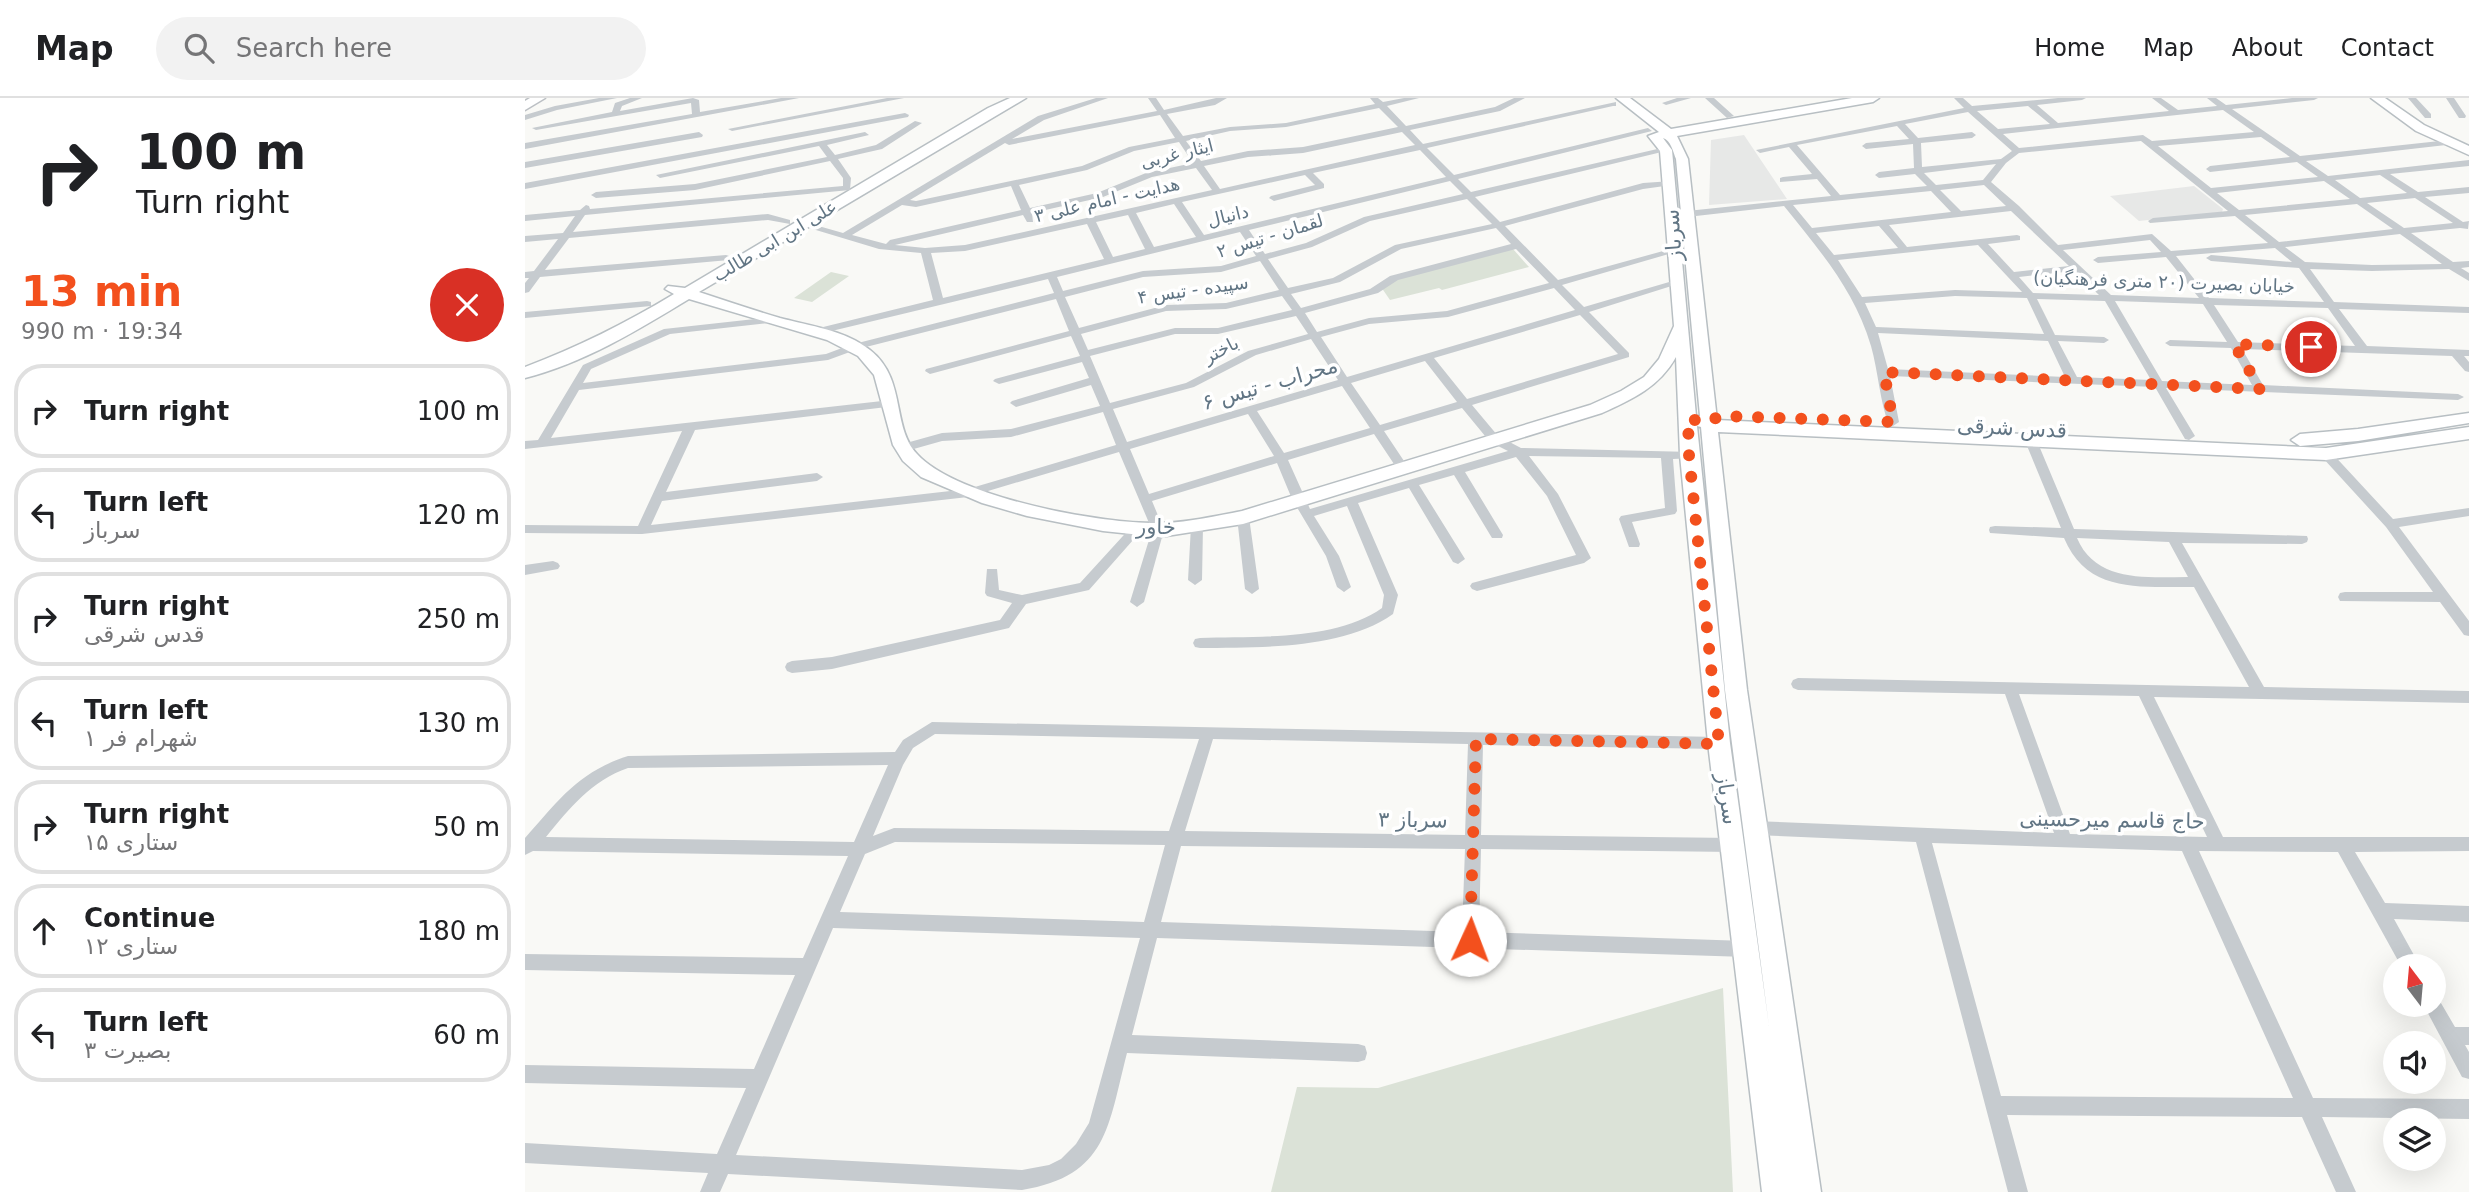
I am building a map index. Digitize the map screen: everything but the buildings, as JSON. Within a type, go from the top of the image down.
[{"type":"main road","points":[[525,106],[539,98]]},
{"type":"street","points":[[525,140],[564,98]]},
{"type":"street","points":[[525,118],[555,108],[613,98]]},
{"type":"street","points":[[615,114],[618,105],[638,98]]},
{"type":"street","points":[[525,146],[795,98]]},
{"type":"street","points":[[732,129],[823,109],[900,98]]},
{"type":"street","name":"علی ابن ابی طالب","points":[[525,373],[589,348],[1005,98]]},
{"type":"street","name":"علی ابن ابی طالب","points":[[852,189],[1020,98]]},
{"type":"street","points":[[844,236],[1041,118],[1104,98]]},
{"type":"street","points":[[1152,98],[1217,191]]},
{"type":"street","points":[[997,144],[1223,98]]},
{"type":"street","points":[[900,202],[916,204],[1084,168],[1132,149],[1230,129],[1286,125],[1377,102],[1415,98]]},
{"type":"street","name":"ایثار غربی","points":[[879,246],[1100,195],[1149,174],[1248,154],[1303,150],[1497,108],[1521,98]]},
{"type":"street","points":[[1666,103],[1687,98]]},
{"type":"street","points":[[1709,98],[1730,116]]},
{"type":"street","points":[[1658,138],[1730,116],[1833,101],[1874,98]]},
{"type":"street","points":[[1958,98],[2017,151]]},
{"type":"street","points":[[1760,150],[1970,109],[2082,98]]},
{"type":"street","points":[[2156,98],[2177,113]]},
{"type":"street","points":[[2211,98],[2469,278]]},
{"type":"street","points":[[1997,132],[2315,98]]},
{"type":"street","points":[[2377,98],[2406,119],[2446,142],[2467,149]]},
{"type":"street","points":[[2411,98],[2428,116]]},
{"type":"street","points":[[2450,98],[2462,116]]},
{"type":"street","points":[[536,128],[695,100],[696,116]]},
{"type":"street","name":"سرباز","points":[[1614,100],[1658,138],[1680,151],[1679,213],[1698,421],[1806,1192]]},
{"type":"street","name":"هدایت - امام علی ۳","points":[[525,239],[768,217],[879,246],[925,251],[965,248],[1614,100]]},
{"type":"street","points":[[1658,138],[1833,101]]},
{"type":"street","points":[[1145,499],[1625,355],[1377,102]]},
{"type":"street","points":[[2030,103],[2057,126]]},
{"type":"street","points":[[823,109],[828,130]]},
{"type":"street","points":[[525,186],[905,115]]},
{"type":"street","points":[[597,133],[601,117]]},
{"type":"street","points":[[2119,119],[2302,265],[2363,349]]},
{"type":"street","points":[[596,195],[695,187],[833,158],[879,147],[918,123]]},
{"type":"street","points":[[1899,123],[1917,142],[1918,171],[1958,214]]},
{"type":"street","points":[[612,131],[616,169]]},
{"type":"street","points":[[1679,213],[1986,182],[2003,161],[2017,151],[2262,134]]},
{"type":"street","points":[[525,165],[699,135]]},
{"type":"street","points":[[660,175],[865,135]]},
{"type":"street","points":[[1866,146],[1972,135]]},
{"type":"street","name":"سرباز","points":[[1658,138],[1679,213],[1674,251],[1680,328],[1686,378],[1698,421],[1689,455],[1719,744],[1777,1192]]},
{"type":"street","name":"دانیال","points":[[815,332],[1452,178],[1658,138]]},
{"type":"street","name":"لقمان - تیس ۲","points":[[576,387],[828,357],[854,347],[1143,274],[1221,269],[1310,245],[1367,219],[1470,196],[1658,138]]},
{"type":"street","points":[[2210,169],[2446,142]]},
{"type":"street","points":[[525,218],[852,189],[848,178],[822,144]]},
{"type":"street","points":[[1791,144],[1838,198]]},
{"type":"street","points":[[750,158],[754,175]]},
{"type":"street","points":[[1879,175],[2003,161]]},
{"type":"street","points":[[2209,191],[2436,169],[2469,163]]},
{"type":"street","points":[[2436,169],[2447,175]]},
{"type":"street","points":[[1274,198],[1321,186],[1306,171]]},
{"type":"street","points":[[2384,174],[2466,227]]},
{"type":"street","points":[[1783,180],[1819,176]]},
{"type":"street","points":[[1259,182],[1290,217]]},
{"type":"street","points":[[1986,182],[2108,298],[2189,436]]},
{"type":"street","points":[[2458,182],[2469,190]]},
{"type":"street","points":[[1014,183],[1035,232]]},
{"type":"street","name":"سپیده - تیس ۴","points":[[930,371],[1166,308],[1226,306],[1336,280],[1398,247],[1499,225],[1643,186],[1669,183]]},
{"type":"street","points":[[525,290],[604,185]]},
{"type":"street","points":[[2153,221],[2359,203],[2469,190]]},
{"type":"street","points":[[1176,200],[1202,239]]},
{"type":"street","points":[[1786,203],[1859,300],[1872,330],[1884,372],[1893,422]]},
{"type":"street","points":[[1808,231],[2016,208]]},
{"type":"street","points":[[1131,211],[1151,251]]},
{"type":"street","points":[[1090,220],[1110,261]]},
{"type":"street","name":"علی ابن ابی طالب","points":[[525,359],[575,341],[647,304],[681,291],[726,258],[794,223]]},
{"type":"street","points":[[1882,223],[1905,250]]},
{"type":"street","points":[[2098,260],[2466,227]]},
{"type":"street","points":[[1243,229],[1377,429],[1458,559]]},
{"type":"street","points":[[2057,248],[2152,237],[2172,255],[2209,301],[2260,389]]},
{"type":"street","points":[[1829,258],[2017,238]]},
{"type":"street","points":[[1981,242],[2030,295],[2072,379]]},
{"type":"street","points":[[999,381],[1175,331],[1218,331],[1298,312],[1374,291],[1394,278],[1518,245]]},
{"type":"street","points":[[925,251],[939,302]]},
{"type":"street","name":"باختر","points":[[903,448],[942,437],[1011,433],[1190,385],[1252,354],[1313,336],[1369,321],[1448,314],[1674,251]]},
{"type":"street","points":[[2172,255],[2302,265],[2469,264]]},
{"type":"street","points":[[525,275],[726,258]]},
{"type":"street","points":[[2013,275],[2078,268]]},
{"type":"street","points":[[1051,275],[1158,530],[1136,602]]},
{"type":"street","name":"محراب - تیس ۶","points":[[525,529],[642,530],[968,493],[1677,283]]},
{"type":"street","name":"خاور","points":[[681,291],[815,332],[865,353],[881,370],[898,439],[922,470],[968,493],[1086,522],[1158,530],[1197,526],[1302,507],[1408,478],[1494,439],[1596,409],[1639,388],[1657,373],[1668,361],[1680,328]]},
{"type":"street","name":"خیابان بصیرت (۲۰ متری فرهنگیان)","points":[[1859,300],[1955,293],[2469,310]]},
{"type":"street","points":[[525,314],[647,304]]},
{"type":"street","points":[[587,367],[668,331],[774,320]]},
{"type":"street","points":[[1872,330],[2104,340]]},
{"type":"street","points":[[2170,342],[2469,353]]},
{"type":"street","points":[[542,443],[587,367],[589,348]]},
{"type":"street","points":[[2455,352],[2469,369]]},
{"type":"street","points":[[1428,358],[1494,439],[1519,452],[1552,494],[1584,558],[1477,586]]},
{"type":"street","points":[[1657,373],[1678,369],[1686,378]]},
{"type":"street","points":[[1884,372],[2458,397]]},
{"type":"street","points":[[1016,403],[1095,380]]},
{"type":"street","points":[[525,445],[891,404]]},
{"type":"street","points":[[1251,410],[1281,458],[1302,507],[1332,556],[1344,587]]},
{"type":"street","name":"قدس شرقی","points":[[1698,421],[1720,416],[1893,422],[2140,440],[2189,436],[2321,447]]},
{"type":"street","points":[[2321,447],[2469,418]]},
{"type":"street","points":[[1698,421],[1725,428],[2031,441],[2140,440],[2369,450],[2469,433]]},
{"type":"street","points":[[642,530],[689,427]]},
{"type":"street","points":[[2031,441],[2077,553],[2103,575],[2196,582]]},
{"type":"street","points":[[2321,447],[2390,524],[2469,631]]},
{"type":"street","points":[[1302,507],[1351,501],[1408,478],[1458,471],[1519,452],[1689,455]]},
{"type":"street","points":[[1634,544],[1625,519],[1671,511],[1667,455]]},
{"type":"street","points":[[1458,471],[1497,535]]},
{"type":"street","points":[[659,497],[817,477]]},
{"type":"street","points":[[1200,643],[1310,638],[1359,626],[1388,612],[1392,606],[1391,595],[1351,501]]},
{"type":"street","points":[[2390,524],[2469,512]]},
{"type":"street","points":[[1243,517],[1252,589]]},
{"type":"street","points":[[1195,580],[1197,526]]},
{"type":"street","points":[[992,572],[992,593],[1022,600],[1084,587],[1137,528]]},
{"type":"street","points":[[1994,530],[2173,538],[2302,539]]},
{"type":"street","points":[[2173,538],[2260,693]]},
{"type":"street","points":[[525,570],[553,566]]},
{"type":"street","points":[[2345,597],[2443,597]]},
{"type":"street","points":[[792,667],[832,663],[1004,624],[1022,600]]},
{"type":"street","points":[[1798,684],[2469,697]]},
{"type":"street","points":[[1713,687],[1736,690]]},
{"type":"street","points":[[2010,688],[2064,840]]},
{"type":"street","points":[[2144,691],[2218,843]]},
{"type":"street","points":[[710,1192],[900,758],[908,744],[932,729],[1719,744]]},
{"type":"street","points":[[525,1153],[1023,1180],[1053,1176],[1083,1154],[1098,1127],[1175,837],[1208,733]]},
{"type":"street","points":[[1470,940],[1476,739]]},
{"type":"street","points":[[527,847],[590,779],[619,764],[900,758]]},
{"type":"street","name":"حاج قاسم میرحسینی","points":[[1754,828],[1921,836],[2187,843],[2343,846],[2469,844]]},
{"type":"street","name":"سرباز ۳","points":[[859,849],[894,835],[1734,845]]},
{"type":"street","points":[[1921,836],[2018,1192]]},
{"type":"street","points":[[2187,843],[2346,1192]]},
{"type":"street","points":[[2343,846],[2404,954]]},
{"type":"street","points":[[527,847],[859,849]]},
{"type":"street","points":[[2380,911],[2469,914]]},
{"type":"street","points":[[828,920],[1745,949]]},
{"type":"street","points":[[525,962],[808,967]]},
{"type":"street","points":[[1750,985],[1777,986]]},
{"type":"street","points":[[2444,1017],[2460,1036],[2469,1070]]},
{"type":"street","points":[[1120,1044],[1358,1054]]},
{"type":"street","points":[[525,1074],[759,1079]]},
{"type":"street","points":[[1994,1105],[2469,1109]]},
{"type":"shaded area","points":[[1744,135],[1787,199],[1709,205],[1711,140]]},
{"type":"shaded area","points":[[2194,186],[2223,209],[2222,212],[2139,221],[2110,196]]},
{"type":"shaded area","points":[[1513,249],[1529,267],[1442,290],[1439,288],[1390,300],[1379,284]]},
{"type":"shaded area","points":[[831,272],[849,276],[812,302],[794,298]]},
{"type":"shaded area","points":[[1723,988],[1733,1192],[1271,1192],[1297,1087],[1378,1088]]},
{"type":"route","points":[[1470,940],[1476,739],[1719,744],[1689,455],[1688,419],[1708,422],[1720,416],[1893,422],[1884,372],[2260,389],[2234,344],[2311,347]]}]
